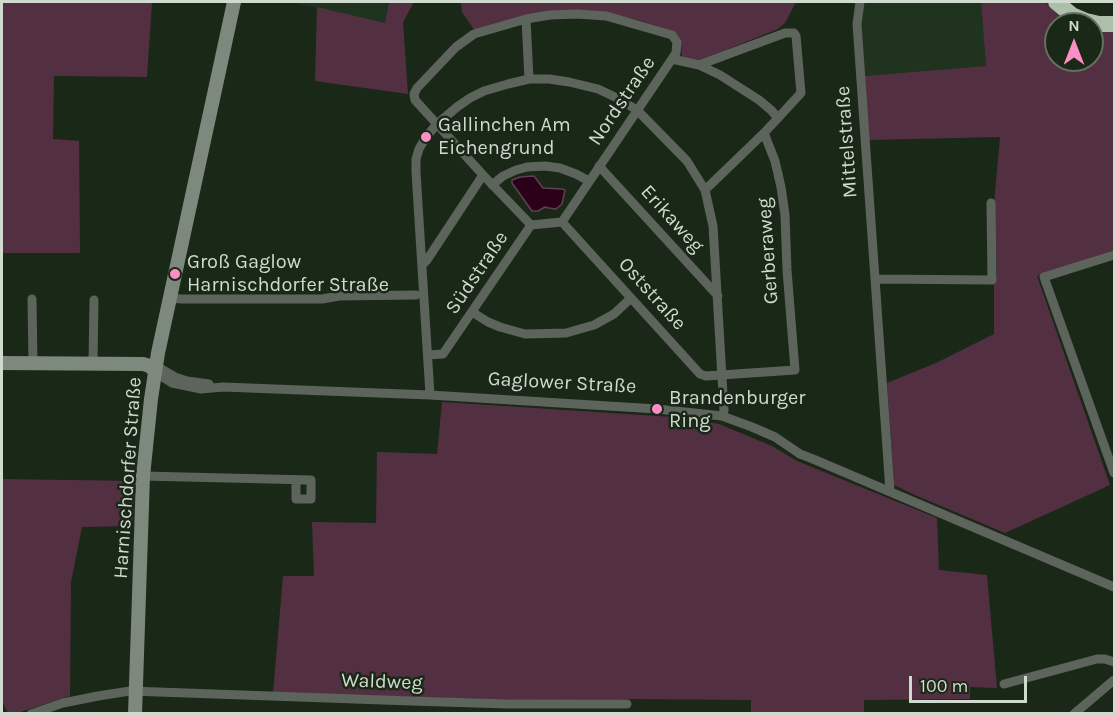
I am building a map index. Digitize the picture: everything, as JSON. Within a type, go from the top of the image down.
[{"type":"highway","points":[[1056,2],[1072,15],[1086,21],[1100,24],[1114,23]]},
{"type":"highway","points":[[1071,2],[1090,14],[1114,23]]},
{"type":"street","name":"Harnischdorfer Straße","points":[[135,714],[143,476],[152,367],[170,298],[234,2]]},
{"type":"street","name":"Mittelstraße","points":[[860,2],[857,24],[890,491]]},
{"type":"street","points":[[531,225],[483,176],[415,100],[414,94],[417,88],[456,47],[474,34],[526,19],[550,15],[606,16],[672,35],[677,46],[672,59],[699,65],[738,85],[778,118]]},
{"type":"street","points":[[526,19],[529,79]]},
{"type":"street","points":[[699,65],[785,33],[794,33],[796,36],[801,93],[764,133],[705,190]]},
{"type":"street","name":"Nordstraße","points":[[562,222],[672,59]]},
{"type":"street","points":[[430,395],[416,159],[426,137],[457,107],[484,91],[529,79],[549,79],[598,89],[638,110],[687,161],[705,190],[713,226],[724,411],[722,417]]},
{"type":"street","name":"Gerberaweg","points":[[764,133],[775,161],[785,215],[795,370]]},
{"type":"street","points":[[492,185],[503,176],[516,170],[545,166],[560,168],[589,181]]},
{"type":"street","name":"Erikaweg","points":[[599,166],[718,296]]},
{"type":"street","points":[[422,265],[483,176]]},
{"type":"street","points":[[876,279],[992,280],[991,203]]},
{"type":"street","name":"Oststraße","points":[[562,222],[700,374],[704,376],[795,370]]},
{"type":"street","name":"Südstraße","points":[[428,355],[443,354],[531,225],[562,222]]},
{"type":"street","points":[[1114,255],[1044,277],[1114,473]]},
{"type":"street","points":[[170,298],[322,299],[339,296],[416,295]]},
{"type":"street","points":[[472,312],[500,327],[525,334],[566,333],[579,331],[604,320],[631,298]]},
{"type":"street","points":[[32,299],[33,364]]},
{"type":"street","points":[[93,364],[94,300]]},
{"type":"street","points":[[2,363],[143,364],[152,367]]},
{"type":"street","name":"Gaglower Straße","points":[[152,367],[187,381],[223,387],[430,395],[657,409],[722,417],[752,427],[775,437],[801,454],[1114,587]]},
{"type":"street","points":[[143,476],[296,480]]},
{"type":"street","points":[[1004,684],[1097,659],[1114,662]]},
{"type":"street","points":[[1074,714],[1114,680]]},
{"type":"street","name":"Waldweg","points":[[31,714],[71,701],[130,691],[508,704],[627,704]]},
{"type":"shaded area","points":[[2,2],[152,2],[147,77],[54,76],[53,139],[79,141],[80,253],[2,253]]},
{"type":"shaded area","points":[[290,2],[389,2],[385,23]]},
{"type":"shaded area","points":[[389,2],[414,2],[403,22],[408,94],[315,81],[317,7],[385,23]]},
{"type":"shaded area","points":[[461,2],[796,2],[785,23],[778,29],[698,61],[682,57],[681,40],[673,31],[641,21],[607,13],[578,11],[475,31],[462,12]]},
{"type":"shaded area","points":[[864,2],[981,2],[986,66],[864,76],[860,28]]},
{"type":"shaded area","points":[[981,2],[1046,2],[1056,12],[1044,12],[1044,72],[1104,72],[1104,31],[1114,32],[1114,250],[1037,276],[1110,485],[1005,533],[894,485],[887,383],[936,363],[994,334],[994,284],[997,275],[994,204],[1000,137],[868,140],[864,76],[986,66]]},
{"type":"shaded area","points":[[534,176],[543,188],[565,190],[562,204],[556,209],[545,207],[532,211],[512,183],[512,180],[520,177]]},
{"type":"shaded area","points":[[442,402],[688,418],[719,424],[772,446],[797,461],[937,518],[939,570],[987,575],[997,688],[970,687],[970,699],[864,700],[864,714],[751,713],[751,700],[521,700],[273,693],[283,576],[314,576],[312,522],[376,523],[377,452],[437,454]]},
{"type":"shaded area","points":[[2,479],[136,481],[132,526],[82,527],[71,582],[70,696],[17,713],[8,713],[2,701]]},
{"type":"place","name":"Gallinchen Am Eichengrund","points":[[426,137]]},
{"type":"place","name":"Groß Gaglow Harnischdorfer Straße","points":[[175,274]]},
{"type":"place","name":"Brandenburger Ring","points":[[657,409]]}]
